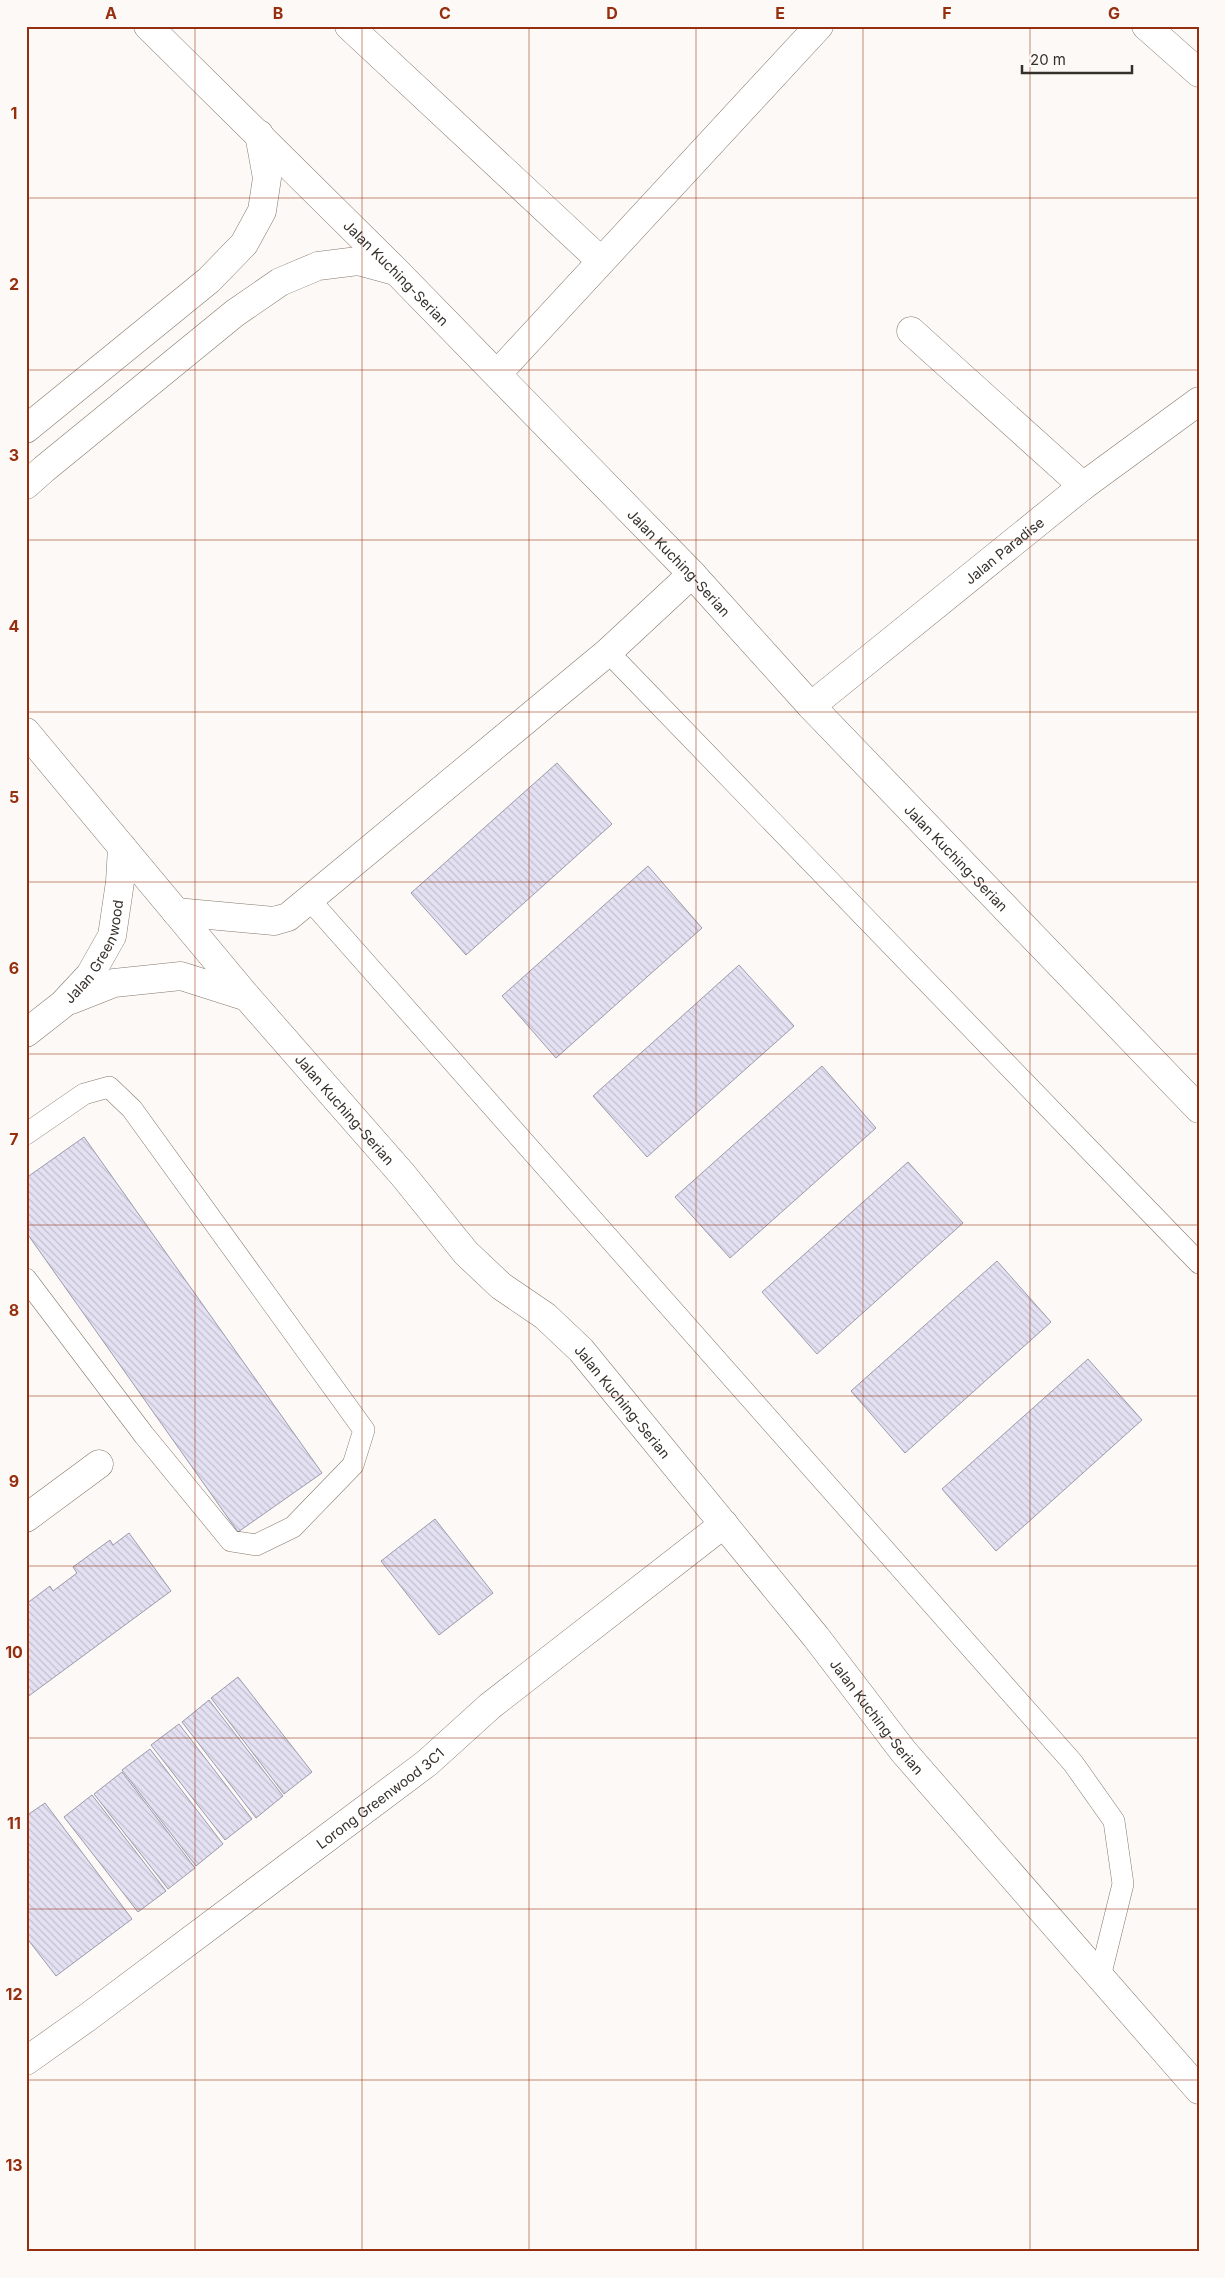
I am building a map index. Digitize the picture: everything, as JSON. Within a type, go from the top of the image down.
[{"type":"main road","name":"Jalan Kuching-Serian","points":[[148,26],[396,271],[692,574],[811,706],[1199,1108]]},
{"type":"main road","points":[[349,26],[600,260]]},
{"type":"main road","points":[[497,374],[600,260],[819,26]]},
{"type":"main road","points":[[1146,26],[1199,73]]},
{"type":"main road","points":[[26,429],[209,280],[244,244],[262,211],[267,178],[259,134]]},
{"type":"main road","points":[[26,485],[235,313],[280,282],[318,266],[358,260],[396,271]]},
{"type":"main road","points":[[911,331],[1083,486]]},
{"type":"main road","name":"Jalan Paradise","points":[[811,706],[1083,486],[1199,401]]},
{"type":"main road","points":[[176,912],[274,921],[288,917],[608,652],[692,574]]},
{"type":"main road","name":"Jalan Kuching-Serian","points":[[26,732],[247,997],[403,1176],[466,1254],[501,1286],[545,1316],[581,1350],[816,1636],[904,1751],[1199,2090]]},
{"type":"main road","name":"Jalan Greenwood","points":[[26,1033],[63,1004],[90,975],[112,936],[120,882],[122,847]]},
{"type":"main road","points":[[63,1004],[114,983],[181,976],[247,997]]},
{"type":"main road","points":[[26,1518],[99,1464]]},
{"type":"main road","name":"Lorong Greenwood 3C1","points":[[26,2061],[88,2017],[427,1763],[490,1706],[724,1524]]},
{"type":"lane","points":[[608,652],[1199,1264]]},
{"type":"lane","points":[[310,899],[1073,1763],[1114,1821],[1124,1884],[1100,1977]]},
{"type":"lane","points":[[26,1134],[84,1094],[109,1087],[132,1109],[364,1430],[353,1465],[293,1528],[256,1545],[231,1542],[144,1435],[26,1279]]},
{"type":"building","points":[[557,763],[612,824],[466,955],[411,893]]},
{"type":"building","points":[[648,866],[702,928],[556,1058],[502,996]]},
{"type":"building","points":[[739,965],[794,1026],[647,1157],[593,1096]]},
{"type":"building","points":[[822,1066],[876,1128],[730,1258],[675,1197]]},
{"type":"building","points":[[84,1137],[322,1473],[238,1532],[26,1232],[26,1178]]},
{"type":"building","points":[[908,1162],[963,1223],[817,1354],[762,1292]]},
{"type":"building","points":[[997,1261],[1051,1322],[905,1453],[851,1391]]},
{"type":"building","points":[[1088,1359],[1142,1420],[996,1551],[942,1489]]},
{"type":"building","points":[[435,1519],[493,1593],[439,1635],[381,1561]]},
{"type":"building","points":[[129,1533],[171,1591],[26,1698],[26,1604],[50,1586],[53,1591],[77,1573],[73,1567],[110,1540],[113,1545]]},
{"type":"building","points":[[238,1677],[312,1772],[284,1794],[211,1698]]},
{"type":"building","points":[[209,1700],[283,1796],[256,1818],[182,1722]]},
{"type":"building","points":[[179,1724],[252,1819],[225,1840],[151,1745]]},
{"type":"building","points":[[150,1749],[223,1844],[196,1866],[122,1770]]},
{"type":"building","points":[[122,1772],[195,1868],[168,1889],[94,1794]]},
{"type":"building","points":[[92,1795],[166,1891],[138,1912],[64,1817]]},
{"type":"building","points":[[45,1803],[132,1919],[56,1976],[26,1937],[26,1816]]}]
